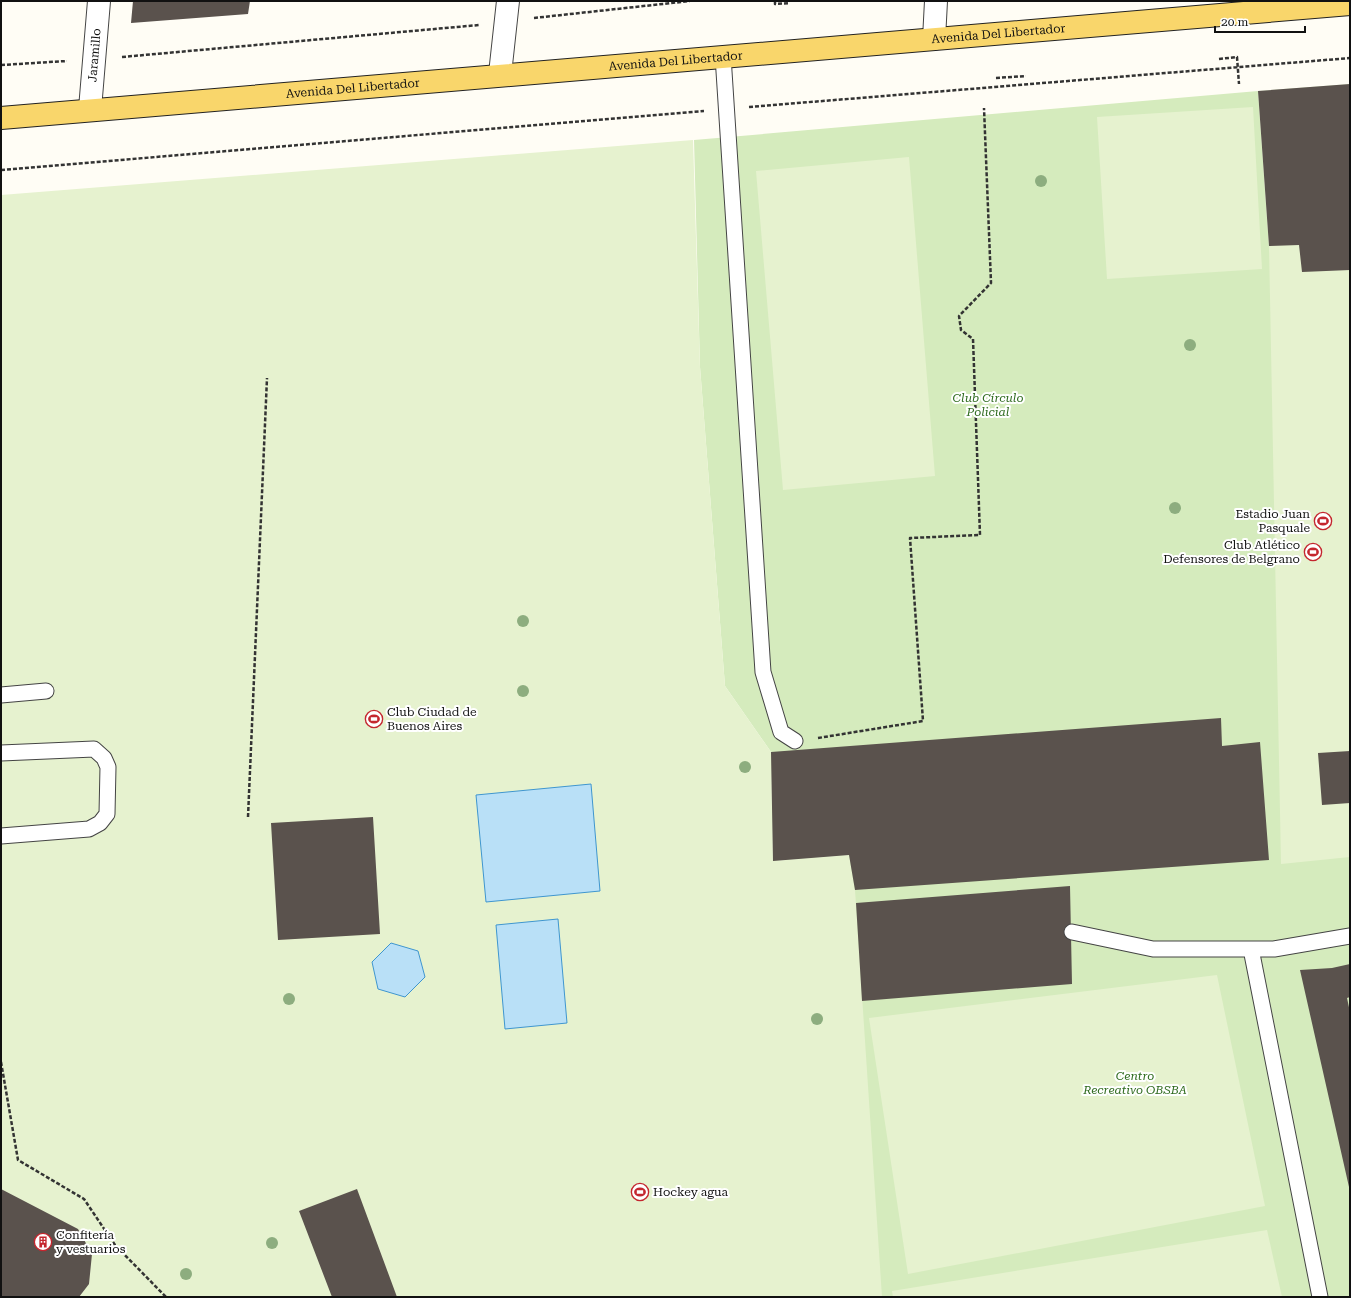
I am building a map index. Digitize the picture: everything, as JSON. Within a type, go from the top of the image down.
[{"type":"main road","name":"Avenida Del Libertador","points":[[1,118],[90,109],[934,38],[1313,4],[1350,4]]},
{"type":"street","name":"Jaramillo","points":[[90,109],[99,1]]},
{"type":"street","points":[[934,38],[936,1]]},
{"type":"street","points":[[500,74],[507,12]]},
{"type":"lane","points":[[723,56],[725,110],[763,672],[781,732],[795,741]]},
{"type":"lane","points":[[1,695],[46,691]]},
{"type":"lane","points":[[1,753],[94,749],[104,758],[108,767],[107,814],[100,823],[89,829],[1,836]]},
{"type":"lane","points":[[1072,932],[1153,949],[1274,949],[1350,936]]},
{"type":"lane","points":[[1251,949],[1320,1297]]},
{"type":"path","points":[[1,65],[94,60],[507,12],[690,1]]},
{"type":"path","points":[[775,1],[775,4],[790,3]]},
{"type":"path","points":[[1219,59],[1237,57],[1239,84]]},
{"type":"path","points":[[1,170],[1238,66],[1350,58]]},
{"type":"path","points":[[996,78],[1026,76]]},
{"type":"path","points":[[795,741],[923,721],[910,538],[980,535],[973,339],[961,330],[959,316],[991,282],[984,108]]},
{"type":"path","points":[[248,817],[267,378]]},
{"type":"path","points":[[1,1062],[18,1160],[84,1199],[115,1245],[166,1297]]},
{"type":"green space","name":"Club Atlético Defensores de Belgrano","points":[[1350,84],[1350,857],[1281,864],[1269,246],[1258,91]]},
{"type":"green space","name":"Club Círculo Policial","points":[[1258,91],[1269,246],[1350,851],[1350,1297],[881,1297],[849,855],[773,861],[771,752],[725,686],[700,367],[694,140]]},
{"type":"green space","points":[[1253,107],[1262,269],[1107,279],[1097,117]]},
{"type":"green space","name":"Club Ciudad de Buenos Aires","points":[[693,140],[700,367],[725,686],[771,752],[773,861],[849,855],[855,890],[882,1297],[1,1297],[1,195]]},
{"type":"green space","points":[[909,157],[935,476],[783,490],[756,171]]},
{"type":"green space","name":"Centro Recreativo OBSBA","points":[[1217,975],[1265,1206],[908,1274],[869,1018]]},
{"type":"green space","points":[[1267,1230],[1282,1297],[893,1297],[892,1291]]},
{"type":"water","points":[[591,784],[600,891],[486,902],[476,795]]},
{"type":"water","points":[[558,919],[567,1023],[505,1029],[496,925]]},
{"type":"water","points":[[391,943],[418,951],[425,977],[405,997],[378,989],[372,962]]},
{"type":"building","points":[[133,1],[250,1],[248,14],[131,23]]},
{"type":"building","points":[[1350,84],[1350,270],[1302,272],[1299,245],[1269,246],[1258,91]]},
{"type":"building","points":[[1221,718],[1222,746],[1260,742],[1269,860],[855,890],[849,855],[773,861],[771,752]]},
{"type":"building","points":[[1350,751],[1350,803],[1322,805],[1318,753]]},
{"type":"building","points":[[373,817],[380,934],[278,940],[271,823]]},
{"type":"building","points":[[1070,886],[1072,984],[862,1001],[856,903]]},
{"type":"building","points":[[1350,964],[1350,997],[1347,998],[1350,1012],[1349,1187],[1300,970],[1332,968]]},
{"type":"building","name":"Confitería y vestuarios","points":[[1,1189],[78,1229],[92,1254],[89,1284],[79,1297],[1,1297]]},
{"type":"building","points":[[357,1189],[397,1297],[332,1297],[299,1211]]},
{"type":"place","name":"Estadio Juan Pasquale","points":[[1323,521]]},
{"type":"place","name":"Club Atlético Defensores de Belgrano","points":[[1313,552]]},
{"type":"place","name":"Club Ciudad de Buenos Aires","points":[[374,719]]},
{"type":"place","name":"Hockey agua","points":[[640,1192]]},
{"type":"place","name":"Confitería y vestuarios","points":[[43,1242]]}]
